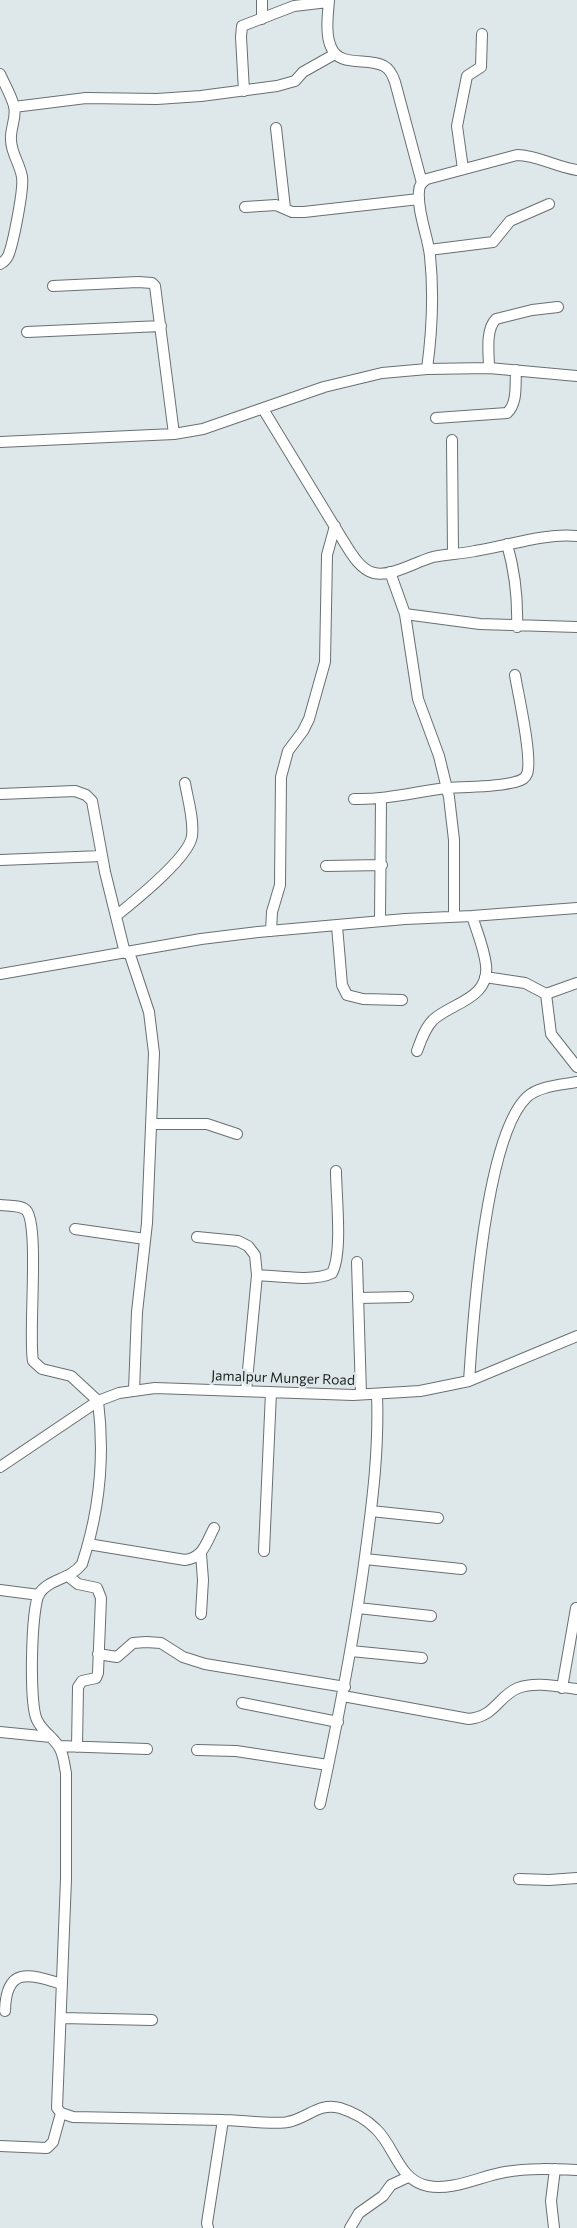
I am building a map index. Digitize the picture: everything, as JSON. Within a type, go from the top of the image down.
[{"type":"street","points":[[262,0],[262,19]]},
{"type":"street","points":[[244,91],[241,31],[246,23],[262,19],[294,6],[329,1],[328,34],[330,47],[336,54],[342,59],[384,66],[391,73],[401,99],[422,183]]},
{"type":"street","points":[[463,169],[457,118],[467,76],[481,67],[482,34]]},
{"type":"street","points":[[14,107],[86,98],[157,99],[244,91],[295,81],[304,72],[336,54]]},
{"type":"street","points":[[0,74],[4,94],[14,107],[15,116],[10,140],[22,178],[22,189],[12,244],[5,261],[0,264]]},
{"type":"street","points":[[276,128],[285,208]]},
{"type":"street","points":[[426,369],[430,343],[432,304],[429,250],[419,199],[419,189],[422,183],[427,179],[517,155],[527,155],[548,163],[577,170]]},
{"type":"street","points":[[245,207],[270,204],[292,212],[304,212],[419,199]]},
{"type":"street","points":[[429,250],[493,242],[510,221],[549,204]]},
{"type":"street","points":[[53,286],[152,283],[156,292],[161,326],[174,434]]},
{"type":"street","points":[[489,368],[489,336],[492,323],[496,320],[532,310],[558,307]]},
{"type":"street","points":[[27,332],[161,326]]},
{"type":"street","points":[[0,442],[174,434],[203,429],[346,380],[382,373],[426,369],[489,368],[577,376]]},
{"type":"street","points":[[436,418],[507,413],[512,408],[514,402],[516,370]]},
{"type":"street","points":[[263,408],[354,557],[367,570],[373,573],[390,572],[422,560],[547,536],[577,536]]},
{"type":"street","points":[[452,440],[454,554]]},
{"type":"street","points":[[271,931],[272,912],[280,885],[281,777],[288,751],[309,719],[324,662],[327,555],[335,526]]},
{"type":"street","points":[[508,544],[518,595],[517,627]]},
{"type":"street","points":[[390,572],[405,614],[418,699],[447,788],[454,840],[454,916]]},
{"type":"street","points":[[405,614],[517,627],[577,627]]},
{"type":"street","points":[[354,799],[381,798],[447,788],[518,782],[526,775],[526,740],[516,675]]},
{"type":"street","points":[[116,916],[154,884],[188,846],[192,838],[192,829],[185,783]]},
{"type":"street","points":[[0,794],[81,792],[92,802],[116,916],[127,953],[150,1012],[153,1032],[154,1081],[134,1390]]},
{"type":"street","points":[[380,921],[382,865],[381,798]]},
{"type":"street","points":[[0,860],[102,856]]},
{"type":"street","points":[[326,866],[382,865]]},
{"type":"street","points":[[0,974],[201,939],[380,921],[577,908]]},
{"type":"street","points":[[417,1051],[432,1021],[472,996],[485,977],[486,966],[472,916]]},
{"type":"street","points":[[337,926],[342,985],[347,995],[363,999],[402,1000]]},
{"type":"street","points":[[485,977],[525,983],[546,994],[577,983]]},
{"type":"street","points":[[546,994],[551,1034],[577,1067]]},
{"type":"street","points":[[469,1381],[473,1316],[488,1208],[500,1150],[506,1131],[514,1112],[529,1095],[538,1090],[577,1082]]},
{"type":"street","points":[[152,1124],[207,1124],[237,1134]]},
{"type":"street","points":[[257,1275],[314,1277],[326,1276],[332,1273],[337,1260],[338,1246],[336,1171]]},
{"type":"street","points":[[0,1205],[22,1207],[29,1214],[32,1245],[31,1353],[33,1361],[42,1369],[71,1376],[98,1401],[103,1443],[98,1500],[82,1564],[76,1572],[48,1585],[39,1595],[32,1673],[33,1708],[36,1719],[59,1746],[66,1773],[66,1870],[57,2108],[61,2113],[73,2117],[286,2123],[301,2118],[318,2108],[327,2106],[340,2108],[360,2117],[377,2130],[408,2177],[426,2186],[436,2187],[523,2169],[577,2170]]},
{"type":"street","points":[[75,1230],[145,1239]]},
{"type":"street","points":[[197,1237],[238,1241],[248,1246],[255,1255],[257,1275],[246,1391]]},
{"type":"street","points":[[357,1262],[361,1394]]},
{"type":"street","points":[[358,1298],[408,1296]]},
{"type":"street","name":"Jamalpur Munger Road","points":[[0,1467],[98,1401],[134,1390],[176,1388],[361,1394],[420,1391],[469,1381],[577,1336]]},
{"type":"street","points":[[264,1551],[271,1392]]},
{"type":"street","points":[[320,1804],[344,1691],[365,1559],[377,1460],[377,1394]]},
{"type":"street","points":[[371,1511],[438,1518]]},
{"type":"street","points":[[88,1544],[186,1560],[195,1559],[201,1554],[214,1528]]},
{"type":"street","points":[[201,1554],[203,1580],[201,1614]]},
{"type":"street","points":[[365,1559],[461,1570]]},
{"type":"street","points":[[68,1576],[78,1584],[99,1590],[101,1598],[97,1676],[82,1681],[78,1687],[77,1747]]},
{"type":"street","points":[[0,1590],[39,1595]]},
{"type":"street","points":[[358,1608],[431,1616]]},
{"type":"street","points":[[562,1688],[576,1608]]},
{"type":"street","points":[[98,1654],[117,1657],[133,1643],[162,1644],[183,1657],[205,1664],[344,1691],[469,1719],[484,1715],[496,1707],[510,1692],[519,1688],[547,1686],[577,1689]]},
{"type":"street","points":[[351,1651],[422,1658]]},
{"type":"street","points":[[242,1703],[338,1722]]},
{"type":"street","points":[[0,1732],[51,1737]]},
{"type":"street","points":[[59,1746],[147,1749]]},
{"type":"street","points":[[197,1750],[236,1752],[328,1766]]},
{"type":"street","points":[[520,1879],[549,1880],[577,1878]]},
{"type":"street","points":[[5,2011],[9,1987],[14,1979],[20,1976],[40,1978],[62,1984]]},
{"type":"street","points":[[61,2018],[152,2020]]},
{"type":"street","points":[[0,2146],[47,2148],[53,2142],[61,2113]]},
{"type":"street","points":[[208,2228],[207,2223],[223,2120]]},
{"type":"street","points":[[554,2228],[551,2201],[555,2169]]},
{"type":"street","points":[[350,2228],[359,2213],[383,2196],[391,2186],[408,2177]]}]
